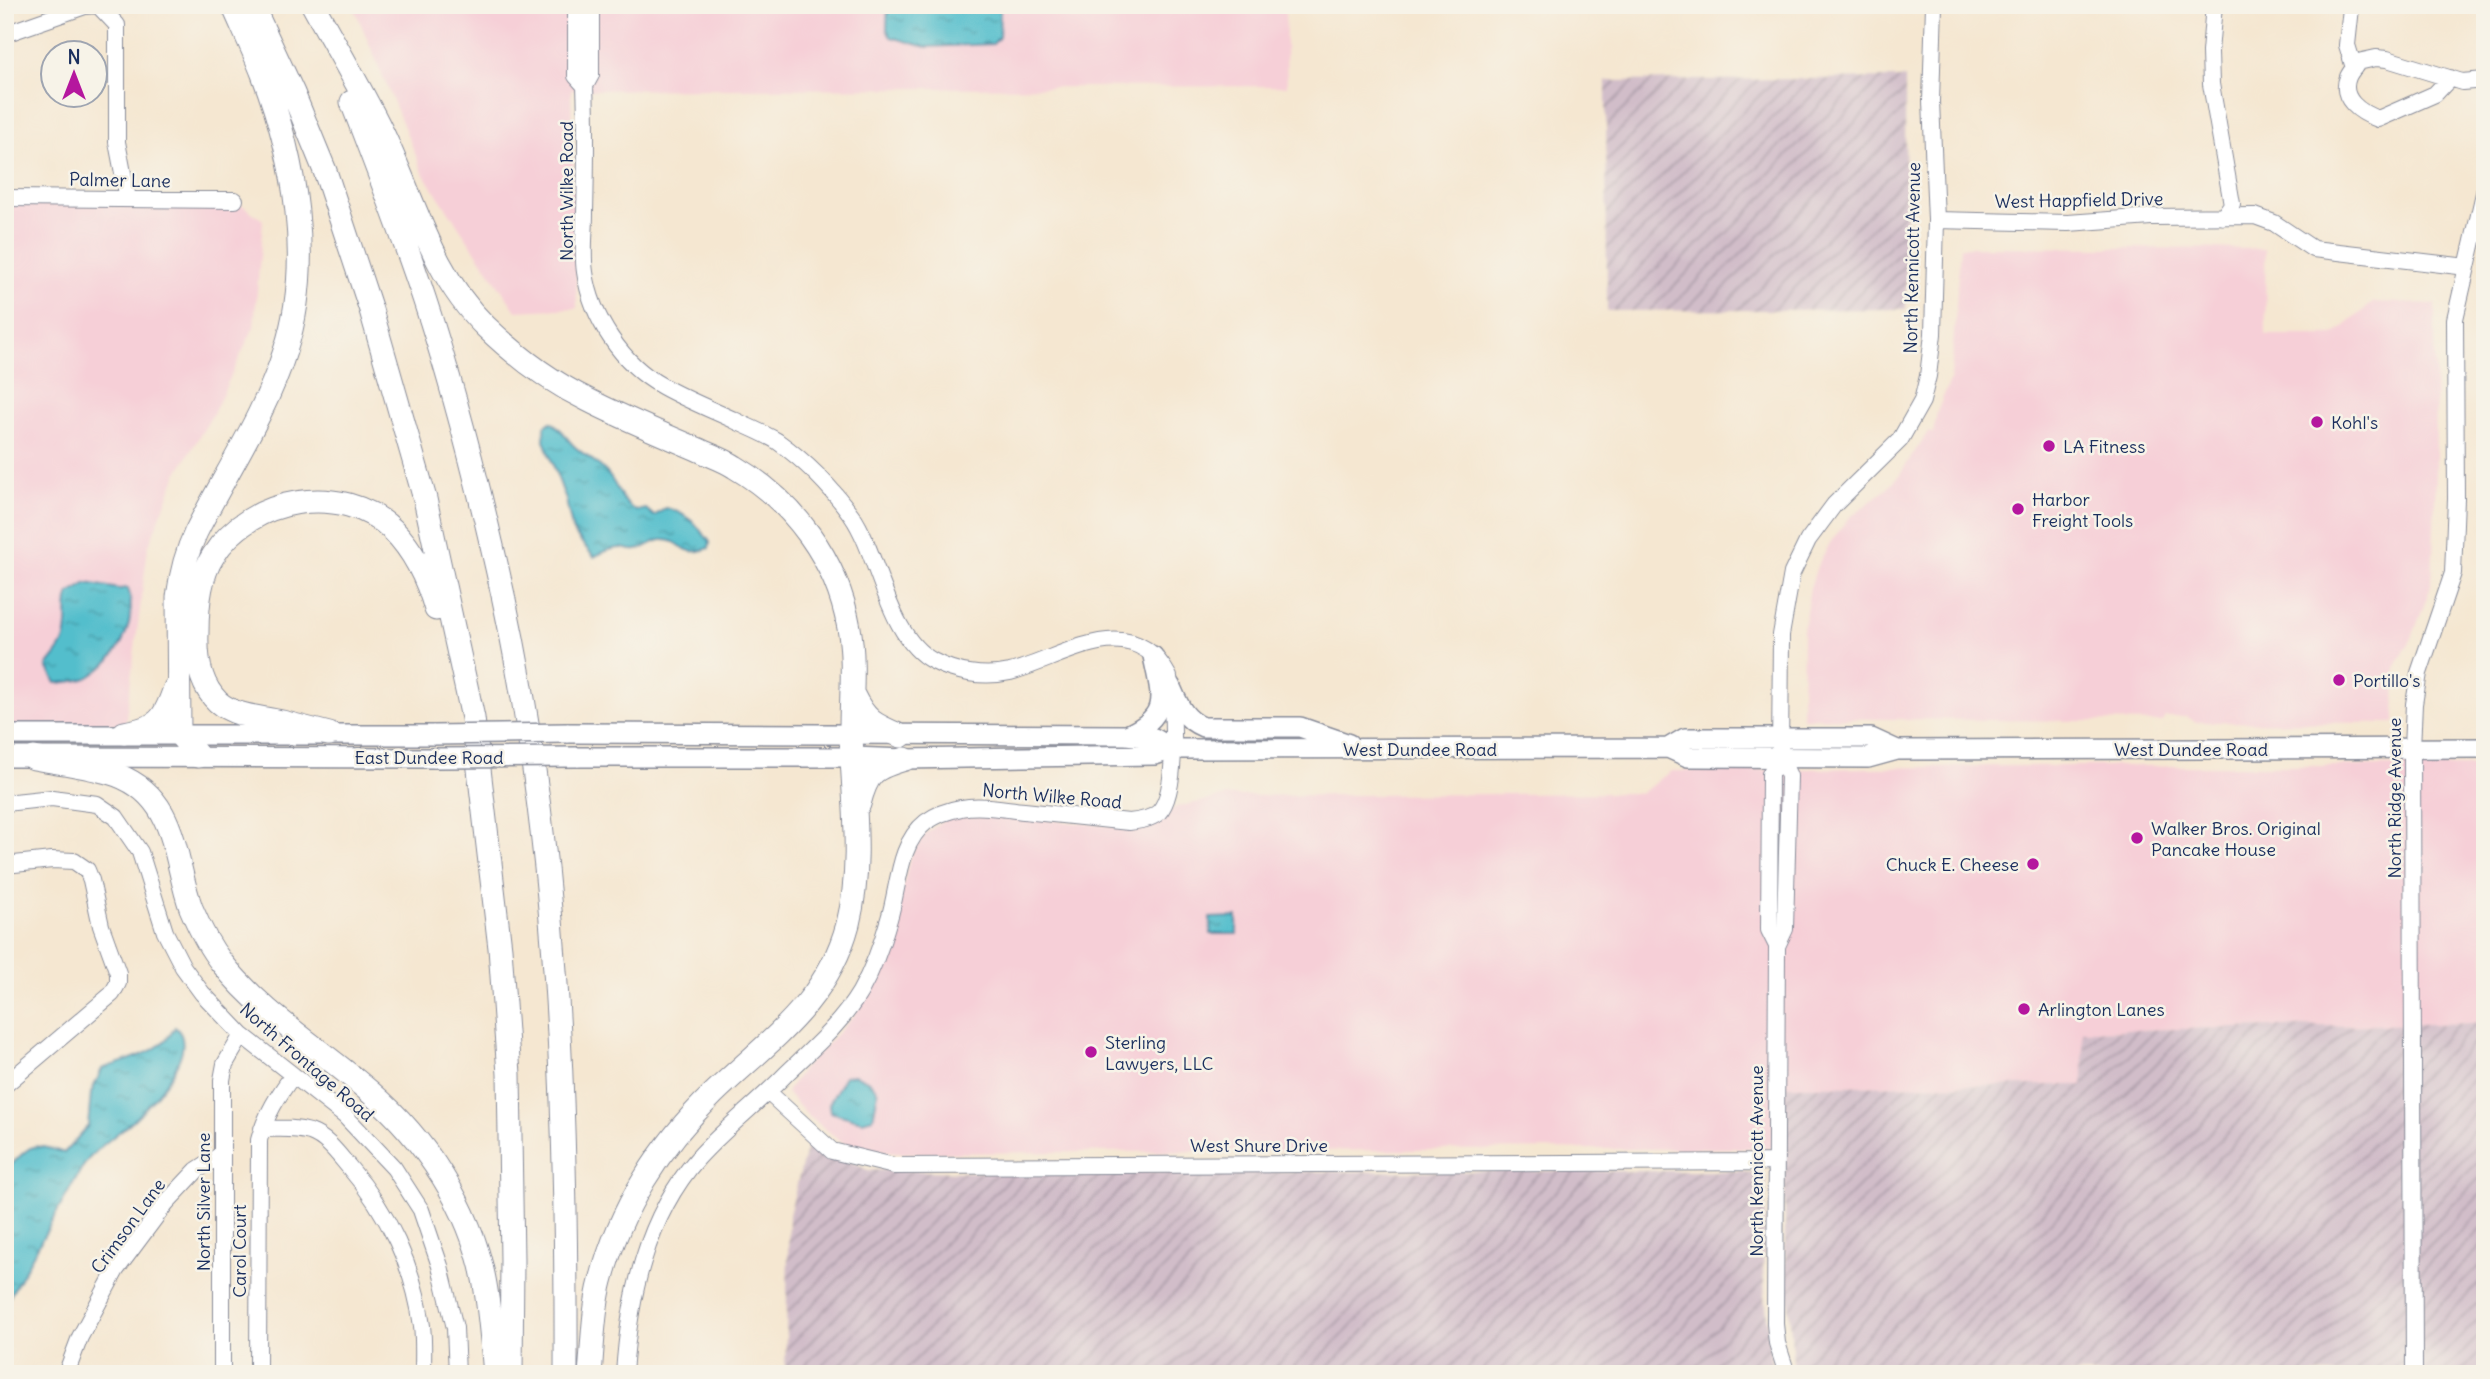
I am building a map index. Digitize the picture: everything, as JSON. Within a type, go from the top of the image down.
[{"type":"highway","points":[[198,756],[179,734],[178,597],[187,550],[270,391],[286,350],[295,311],[298,278],[296,200],[280,128],[263,74],[233,5]]},
{"type":"highway","points":[[252,5],[293,93],[325,171],[372,310],[425,499],[473,718],[492,879],[509,1074],[511,1374]]},
{"type":"highway","points":[[313,5],[383,134],[428,240],[449,280],[481,322],[538,372],[563,387],[732,464],[764,485],[793,512],[813,537],[831,571],[849,628],[851,746],[857,814],[854,897],[840,950],[827,977],[808,1004],[784,1031],[710,1096],[678,1132],[630,1203],[615,1234],[600,1284],[590,1374]]},
{"type":"highway","points":[[313,5],[355,108],[425,300],[472,466],[509,625],[535,782],[556,974],[566,1192],[566,1374]]},
{"type":"highway","points":[[328,734],[233,712],[218,702],[207,689],[200,672],[196,648],[197,612],[211,558],[237,529],[252,517],[270,509],[304,502],[344,504],[364,511],[392,529],[417,563],[427,583],[442,631],[467,690]]},
{"type":"highway","points":[[124,733],[147,729],[155,724],[169,706],[179,675]]},
{"type":"highway","points":[[851,692],[865,718],[901,736]]},
{"type":"highway","points":[[34,758],[118,775],[137,786],[154,801],[164,814],[172,835],[191,907],[204,936],[221,962],[248,994],[371,1092],[422,1147],[443,1177],[460,1210],[484,1277],[495,1374]]},
{"type":"highway","points":[[857,814],[868,776],[879,767],[905,759]]},
{"type":"main road","points":[[1126,736],[1152,721],[1160,701],[1153,656]]},
{"type":"main road","points":[[1170,685],[1182,713],[1193,723],[1203,727],[1300,727],[1366,749]]},
{"type":"main road","name":"East Dundee Road","points":[[5,735],[567,733],[851,746]]},
{"type":"main road","name":"West Dundee Road","points":[[851,746],[901,736],[1126,736],[1154,738],[1173,749]]},
{"type":"main road","name":"West Dundee Road","points":[[851,746],[905,759],[1154,755],[1173,749],[1668,748],[1685,738],[1780,747],[1871,738],[1897,750],[2485,748]]},
{"type":"main road","name":"East Dundee Road","points":[[5,757],[577,757],[851,746]]},
{"type":"street","points":[[5,34],[85,6],[97,5],[117,25],[117,142],[128,199]]},
{"type":"street","name":"North Wilke Road","points":[[576,5],[576,76],[585,86]]},
{"type":"street","name":"North Wilke Road","points":[[591,5],[591,75],[585,86],[585,271],[598,317],[621,352],[660,385],[776,440],[813,470],[853,517],[896,619],[913,645],[930,660],[966,673],[991,675],[1010,672],[1076,648],[1111,639],[1144,647],[1164,667],[1170,685],[1173,749],[1167,800],[1158,814],[1143,820],[1129,822],[988,807],[962,808],[943,813],[926,822],[912,838],[904,855],[890,917],[877,957],[858,995],[834,1027],[697,1159],[666,1206],[649,1244],[631,1302],[624,1374]]},
{"type":"street","name":"North Kennicott Avenue","points":[[1787,1374],[1777,1342],[1775,1324],[1777,946],[1769,930],[1770,774],[1780,747],[1780,635],[1792,573],[1808,540],[1834,505],[1900,440],[1922,401],[1932,344],[1936,220],[1931,101],[1934,5]]},
{"type":"street","points":[[2214,5],[2210,52],[2211,84],[2232,204],[2223,217]]},
{"type":"street","points":[[2351,8],[2347,45],[2354,68]]},
{"type":"street","points":[[2450,78],[2435,94],[2378,119],[2360,112],[2350,101],[2346,88],[2348,77],[2358,62],[2376,58],[2386,59],[2450,78],[2462,82],[2485,80]]},
{"type":"street","name":"North Ridge Avenue","points":[[2414,1374],[2414,704],[2419,673],[2453,573],[2456,499],[2455,319],[2485,189]]},
{"type":"street","name":"Palmer Lane","points":[[5,198],[235,200]]},
{"type":"street","name":"West Happfield Drive","points":[[1936,220],[2068,223],[2151,217],[2255,216],[2274,223],[2313,249],[2468,267]]},
{"type":"street","name":"North Frontage Road","points":[[5,803],[52,799],[97,804],[116,817],[140,852],[165,932],[183,967],[202,993],[242,1035],[345,1116],[394,1168],[421,1210],[440,1266],[455,1328],[457,1374]]},
{"type":"street","points":[[5,865],[63,860],[74,861],[87,870],[101,926],[118,973],[118,983],[112,994],[5,1085]]},
{"type":"street","name":"North Silver Lane","points":[[222,1374],[222,1080],[225,1064],[242,1035]]},
{"type":"street","name":"Carol Court","points":[[258,1374],[259,1140],[274,1102],[293,1075]]},
{"type":"street","name":"West Shure Drive","points":[[768,1092],[832,1151],[894,1166],[1775,1162]]},
{"type":"street","points":[[262,1129],[293,1128],[312,1133],[328,1143],[365,1185],[392,1228],[412,1282],[422,1326],[423,1374]]},
{"type":"street","name":"Crimson Lane","points":[[66,1374],[80,1337],[116,1270],[166,1203],[197,1170],[222,1154]]},
{"type":"shaded area","points":[[353,5],[1285,5],[1287,86],[571,90],[577,308],[516,311],[424,175]]},
{"type":"shaded area","points":[[1905,78],[1906,309],[1607,311],[1606,81]]},
{"type":"shaded area","points":[[5,198],[235,200],[263,220],[254,327],[214,412],[177,474],[148,547],[124,733],[88,734],[20,749],[5,748]]},
{"type":"shaded area","points":[[1960,247],[2265,249],[2266,335],[2334,335],[2374,302],[2435,304],[2436,472],[2432,583],[2412,638],[2396,666],[2395,723],[2196,722],[2187,717],[2165,717],[2162,722],[1802,718],[1803,629],[1817,566],[1850,517],[1898,477],[1928,432],[1933,433],[1937,412],[1951,378]]},
{"type":"shaded area","points":[[1995,766],[2485,766],[2485,1023],[2083,1031],[2083,1085],[1785,1086],[1786,1148],[894,1153],[845,1144],[807,1115],[786,1092],[803,1069],[854,1016],[887,954],[910,858],[925,834],[948,817],[1004,816],[1145,829],[1176,807],[1227,796],[1641,793],[1671,771]]},
{"type":"shaded area","points":[[2485,1023],[2485,1374],[1801,1374],[1793,1362],[1785,1249],[1785,1086],[2083,1085],[2083,1031]]},
{"type":"shaded area","points":[[808,1142],[868,1170],[1742,1171],[1767,1177],[1763,1271],[1771,1362],[1776,1374],[785,1374],[789,1215]]},
{"type":"water","points":[[888,5],[1000,5],[999,37],[993,44],[926,47],[891,37],[887,29]]},
{"type":"water","points":[[551,422],[606,472],[631,508],[636,511],[646,509],[654,516],[666,508],[680,513],[701,530],[710,542],[709,548],[700,551],[687,550],[675,542],[662,540],[634,550],[617,548],[594,557],[573,532],[566,500],[544,440],[545,426]]},
{"type":"water","points":[[87,583],[128,588],[128,627],[117,650],[100,669],[81,680],[56,683],[47,666],[61,648],[66,635],[69,594]]},
{"type":"water","points":[[1237,917],[1237,934],[1211,934],[1210,918]]},
{"type":"water","points":[[175,1027],[182,1037],[182,1049],[170,1077],[139,1114],[86,1162],[5,1305],[5,1171],[26,1151],[37,1146],[64,1153],[88,1126],[91,1093],[102,1069],[153,1050],[162,1044]]},
{"type":"water","points":[[855,1075],[870,1082],[878,1092],[873,1118],[862,1121],[830,1112],[829,1104],[845,1076]]},
{"type":"place","name":"Kohl's","points":[[2317,422]]},
{"type":"place","name":"LA Fitness","points":[[2049,446]]},
{"type":"place","name":"Harbor Freight Tools","points":[[2018,509]]},
{"type":"place","name":"Portillo's","points":[[2339,680]]},
{"type":"place","name":"Walker Bros. Original Pancake House","points":[[2137,838]]},
{"type":"place","name":"Chuck E. Cheese","points":[[2033,864]]},
{"type":"place","name":"Arlington Lanes","points":[[2024,1009]]},
{"type":"place","name":"Sterling Lawyers, LLC","points":[[1091,1052]]}]
